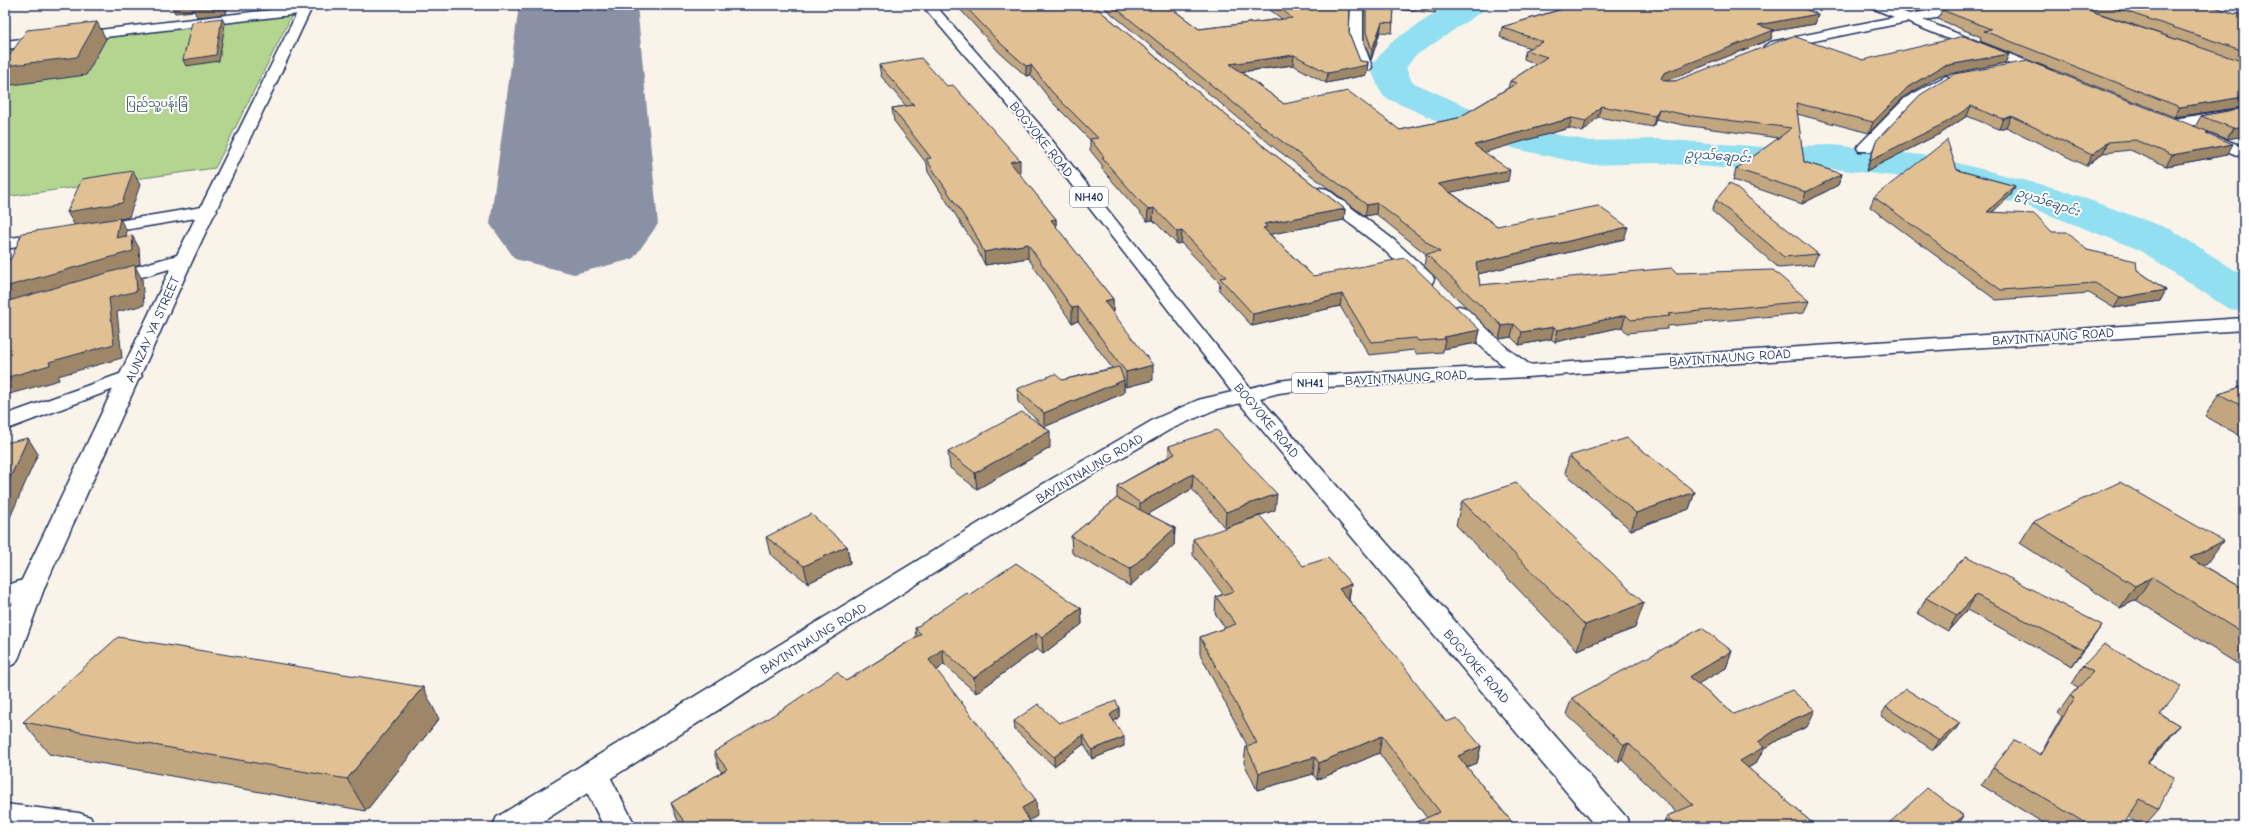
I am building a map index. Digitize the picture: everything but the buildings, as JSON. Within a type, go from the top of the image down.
[{"type":"main road","name":"BOGYOKE ROAD","points":[[928,5],[1034,127],[1244,394],[1615,827]]},
{"type":"main road","points":[[1357,5],[1356,42],[1365,66]]},
{"type":"main road","points":[[1876,5],[2063,80]]},
{"type":"main road","points":[[1755,52],[1778,43],[1908,18],[1996,5]]},
{"type":"main road","points":[[5,45],[306,7]]},
{"type":"main road","name":"AUNZAY YA STREET","points":[[5,657],[32,586],[132,376],[184,259],[306,7]]},
{"type":"main road","points":[[1996,71],[2026,65]]},
{"type":"main road","points":[[1865,148],[1910,101],[1945,80],[1960,78]]},
{"type":"main road","points":[[2174,124],[2244,112]]},
{"type":"main road","points":[[2159,119],[2244,153]]},
{"type":"main road","points":[[1306,181],[1388,244],[1501,352],[1526,370]]},
{"type":"main road","points":[[5,244],[208,211]]},
{"type":"main road","points":[[95,285],[184,259]]},
{"type":"main road","name":"BAYINTNAUNG ROAD","points":[[508,827],[1046,492],[1163,424],[1206,405],[1244,394],[1279,387],[1325,381],[1526,370],[2238,324]]},
{"type":"main road","points":[[5,423],[132,376]]},
{"type":"main road","points":[[5,596],[32,586]]},
{"type":"main road","points":[[593,774],[620,827]]},
{"type":"main road","points":[[5,817],[79,827]]},
{"type":"green space","name":"ပြည်သူ့ပန်းခြံ","points":[[292,15],[215,168],[5,197],[5,49]]},
{"type":"waterway","name":"ဥပုသ်ချောင်း","points":[[1470,5],[1403,49],[1388,67],[1397,89],[1457,116],[1530,141],[1590,153],[1658,151],[1763,159],[1834,157],[1930,168],[2044,198],[2156,240],[2244,298]]},
{"type":"runway","points":[[574,224],[578,5]]}]
